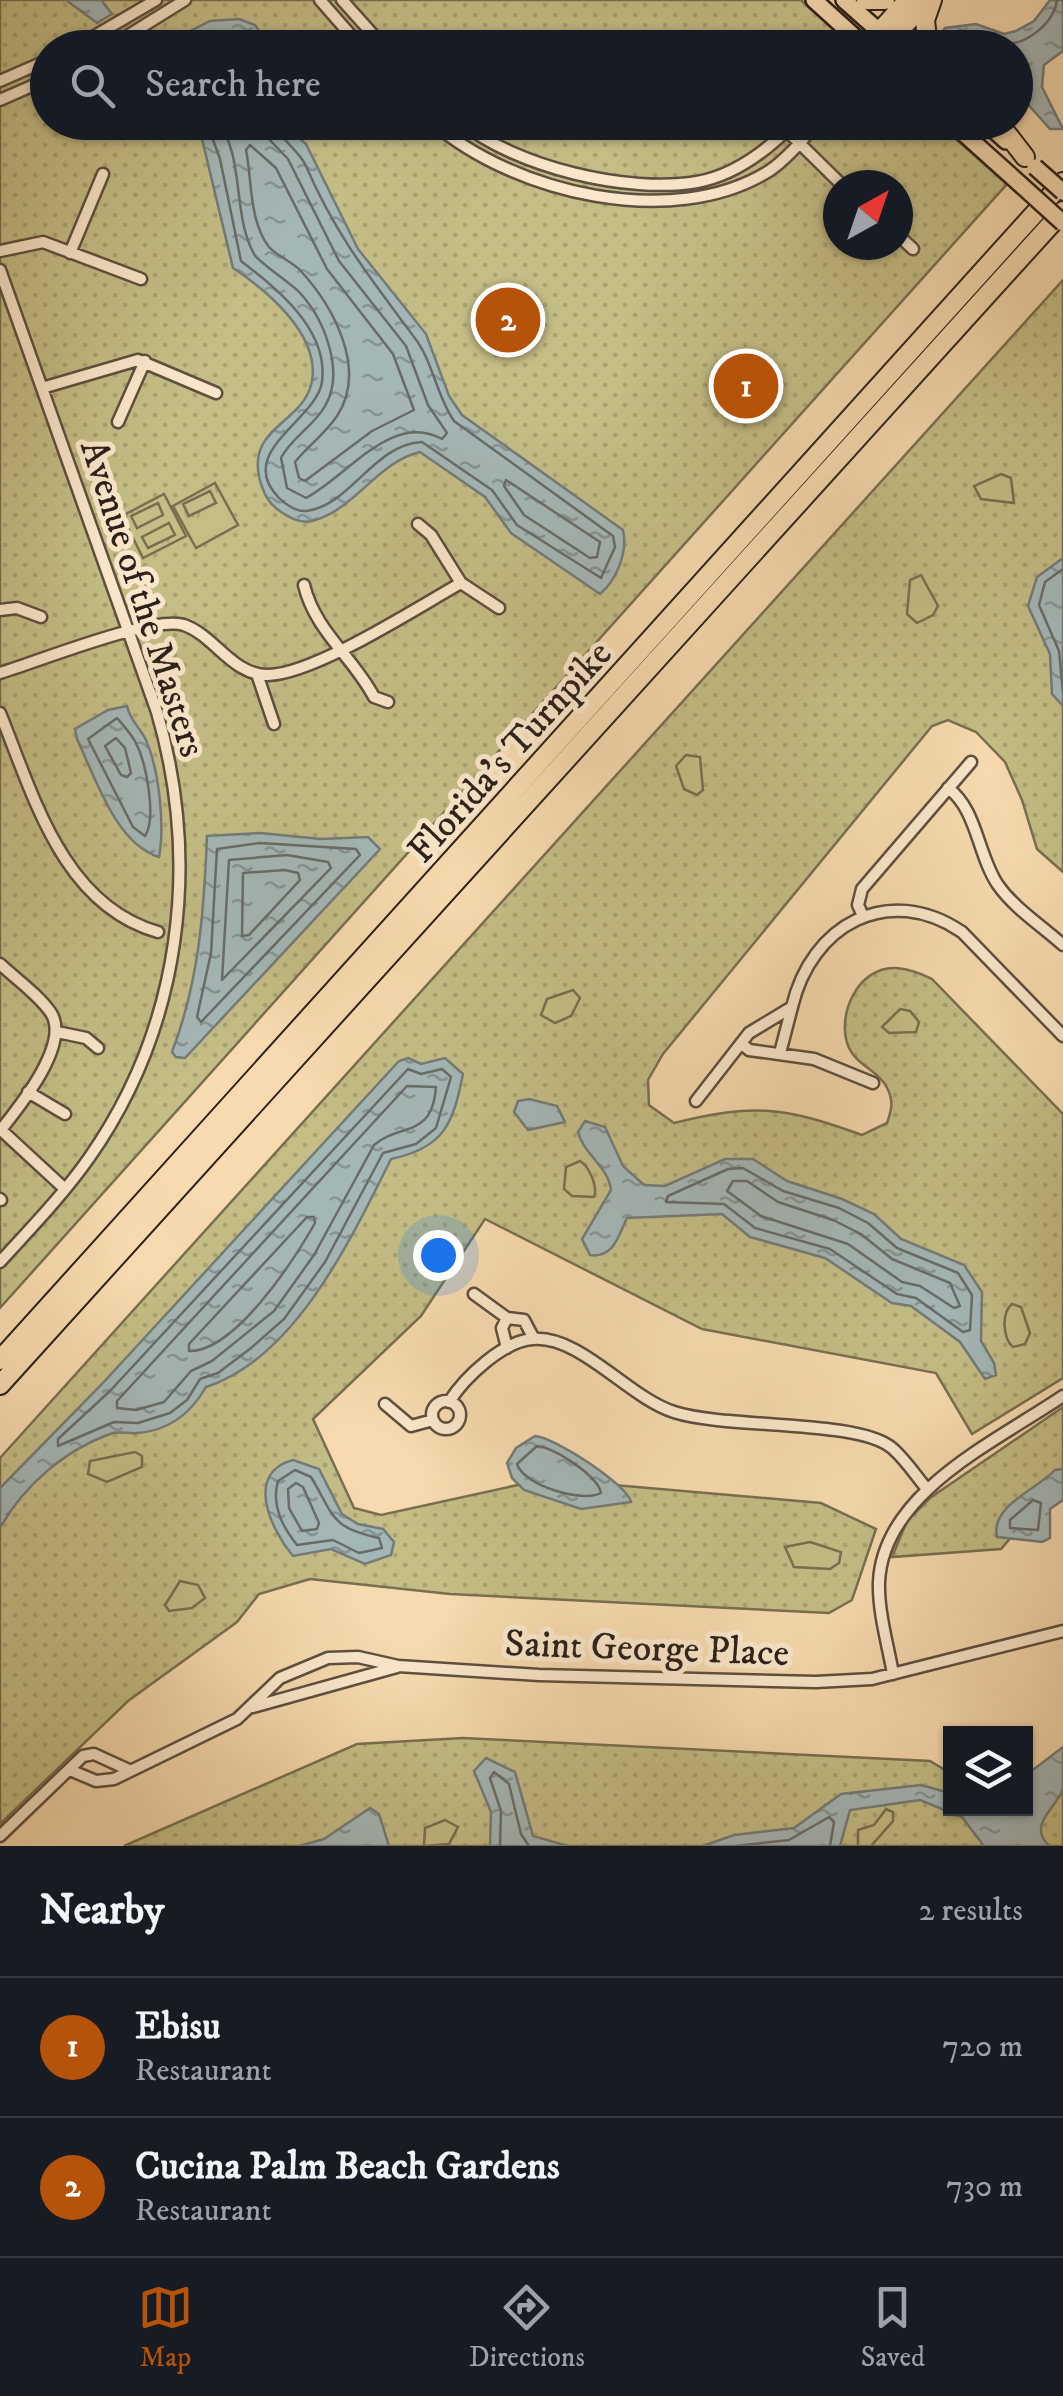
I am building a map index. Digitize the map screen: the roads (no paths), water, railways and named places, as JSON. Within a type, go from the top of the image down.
[{"type":"highway","points":[[866,0],[885,0]]},
{"type":"highway","points":[[894,30],[908,0]]},
{"type":"highway","points":[[900,30],[929,0]]},
{"type":"highway","points":[[924,30],[929,0]]},
{"type":"highway","points":[[1012,140],[1030,162]]},
{"type":"highway","name":"Florida's Turnpike","points":[[0,1360],[1063,182]]},
{"type":"highway","name":"Florida's Turnpike","points":[[0,1384],[1063,211]]},
{"type":"main road","points":[[814,0],[847,30]]},
{"type":"main road","points":[[844,0],[875,30]]},
{"type":"main road","points":[[971,140],[1063,223]]},
{"type":"main road","points":[[1005,140],[1063,192]]},
{"type":"street","points":[[105,30],[156,0]]},
{"type":"street","points":[[137,30],[185,0]]},
{"type":"street","points":[[320,0],[346,30]]},
{"type":"street","points":[[342,0],[369,30]]},
{"type":"street","points":[[0,82],[30,68]]},
{"type":"street","points":[[0,100],[30,87]]},
{"type":"street","points":[[452,140],[542,182],[633,201],[694,200],[724,191],[772,169],[802,140]]},
{"type":"street","points":[[497,140],[550,166],[643,186],[700,182],[760,155],[777,140]]},
{"type":"street","points":[[797,140],[826,170]]},
{"type":"street","points":[[70,253],[103,174]]},
{"type":"street","points":[[0,251],[37,242],[141,279]]},
{"type":"street","name":"Avenue of the Masters","points":[[0,270],[157,712],[174,786],[181,872],[176,935],[158,1017],[141,1066],[106,1132],[65,1190],[0,1262]]},
{"type":"street","points":[[42,388],[124,361],[145,361],[216,393]]},
{"type":"street","points":[[118,422],[145,361]]},
{"type":"street","points":[[418,524],[432,535],[461,583],[499,608]]},
{"type":"street","points":[[257,674],[281,672],[337,650],[461,583]]},
{"type":"street","points":[[304,584],[306,599],[337,650],[357,665],[374,697],[388,702]]},
{"type":"street","points":[[0,610],[18,608],[41,617]]},
{"type":"street","points":[[0,673],[162,623],[187,626],[257,674],[274,724]]},
{"type":"street","points":[[0,712],[47,829],[67,863],[120,915],[158,932]]},
{"type":"street","points":[[863,916],[858,905],[862,889],[971,762]]},
{"type":"street","points":[[948,788],[962,798],[985,864],[1001,890],[1063,945]]},
{"type":"street","points":[[780,1054],[798,978],[815,950],[863,916],[906,911],[952,926],[1063,1036]]},
{"type":"street","points":[[0,964],[50,1012],[57,1032],[28,1092],[0,1130],[65,1190]]},
{"type":"street","points":[[696,1102],[758,1024],[792,1007]]},
{"type":"street","points":[[57,1032],[86,1038],[98,1048]]},
{"type":"street","points":[[741,1043],[749,1050],[838,1066],[873,1083]]},
{"type":"street","points":[[28,1092],[64,1114]]},
{"type":"street","points":[[474,1294],[507,1318],[524,1320],[534,1338]]},
{"type":"street","points":[[507,1318],[502,1328],[507,1348]]},
{"type":"street","points":[[433,1420],[434,1408],[449,1402],[507,1348],[534,1338],[570,1348],[673,1412],[717,1422],[816,1428],[875,1440],[891,1448],[927,1489]]},
{"type":"street","points":[[893,1674],[880,1600],[880,1566],[897,1522],[927,1489],[1063,1396]]},
{"type":"street","points":[[433,1420],[444,1428],[456,1424],[459,1411],[449,1402]]},
{"type":"street","points":[[385,1404],[411,1426],[433,1420]]},
{"type":"street","name":"Saint George Place","points":[[253,1707],[280,1678],[321,1660],[358,1657],[398,1666],[672,1680],[816,1682],[893,1674],[1063,1631]]},
{"type":"street","name":"Saint George Place","points":[[70,1770],[102,1782],[188,1746],[253,1707],[398,1666]]},
{"type":"street","points":[[0,1836],[88,1754],[129,1770]]},
{"type":"water","points":[[66,0],[101,0],[112,14],[97,23]]},
{"type":"water","points":[[1050,0],[1063,0],[1063,51],[1044,65],[1042,87],[1063,129],[1050,129],[1033,110],[1033,30],[1018,30],[1034,21]]},
{"type":"water","points":[[239,19],[258,30],[192,30],[210,21]]},
{"type":"water","points":[[976,24],[993,30],[944,30],[945,28]]},
{"type":"water","points":[[202,140],[301,140],[358,249],[426,334],[449,396],[462,415],[623,530],[620,565],[600,594],[511,533],[485,497],[420,452],[391,466],[327,516],[302,521],[271,504],[261,484],[260,450],[307,396],[312,364],[308,347],[288,315],[233,268]]},
{"type":"water","points":[[1063,558],[1063,706],[1052,694],[1050,654],[1028,606],[1037,577]]},
{"type":"water","points":[[127,706],[146,740],[154,766],[161,814],[159,857],[144,850],[119,824],[77,739],[75,729],[108,710]]},
{"type":"water","points":[[260,833],[321,839],[368,837],[380,849],[185,1058],[176,1057],[172,1052],[198,946],[207,836]]},
{"type":"water","points":[[408,1058],[421,1064],[445,1058],[463,1074],[450,1120],[423,1148],[391,1159],[339,1258],[294,1323],[238,1372],[206,1387],[186,1412],[168,1424],[148,1432],[113,1433],[63,1459],[21,1497],[0,1528],[0,1488],[102,1384],[399,1061]]},
{"type":"water","points":[[529,1099],[557,1106],[565,1122],[528,1130],[514,1112],[518,1101]]},
{"type":"water","points":[[585,1121],[605,1127],[623,1166],[644,1185],[665,1186],[725,1159],[753,1159],[787,1181],[874,1214],[901,1239],[964,1265],[982,1292],[981,1341],[994,1363],[996,1375],[985,1379],[960,1342],[911,1306],[892,1303],[825,1258],[750,1237],[722,1214],[627,1218],[610,1249],[590,1255],[582,1239],[611,1190],[605,1174],[581,1140],[578,1132]]},
{"type":"water","points":[[535,1436],[558,1444],[589,1463],[627,1494],[631,1502],[581,1509],[524,1490],[512,1478],[507,1463],[516,1448]]},
{"type":"water","points":[[293,1460],[319,1469],[342,1514],[358,1524],[383,1529],[394,1542],[391,1555],[365,1564],[331,1549],[293,1556],[270,1518],[266,1489],[269,1477],[278,1467]]},
{"type":"water","points":[[1063,1469],[1063,1500],[1050,1509],[1050,1538],[1042,1542],[997,1537],[1000,1516],[1007,1507],[1055,1470]]},
{"type":"water","points":[[1063,1747],[1063,1789],[1041,1831],[1049,1846],[984,1846],[960,1816],[1033,1816],[1033,1770]]},
{"type":"water","points":[[486,1758],[515,1772],[533,1836],[568,1846],[490,1846],[491,1812],[474,1771]]},
{"type":"water","points":[[921,1785],[943,1791],[943,1809],[920,1800],[850,1810],[840,1846],[703,1846],[734,1835],[794,1828],[841,1794]]},
{"type":"water","points":[[370,1808],[379,1814],[389,1846],[299,1846],[324,1839]]},
{"type":"place","name":"Cucina Palm Beach Gardens","points":[[508,320]]},
{"type":"place","name":"Ebisu","points":[[746,386]]}]
